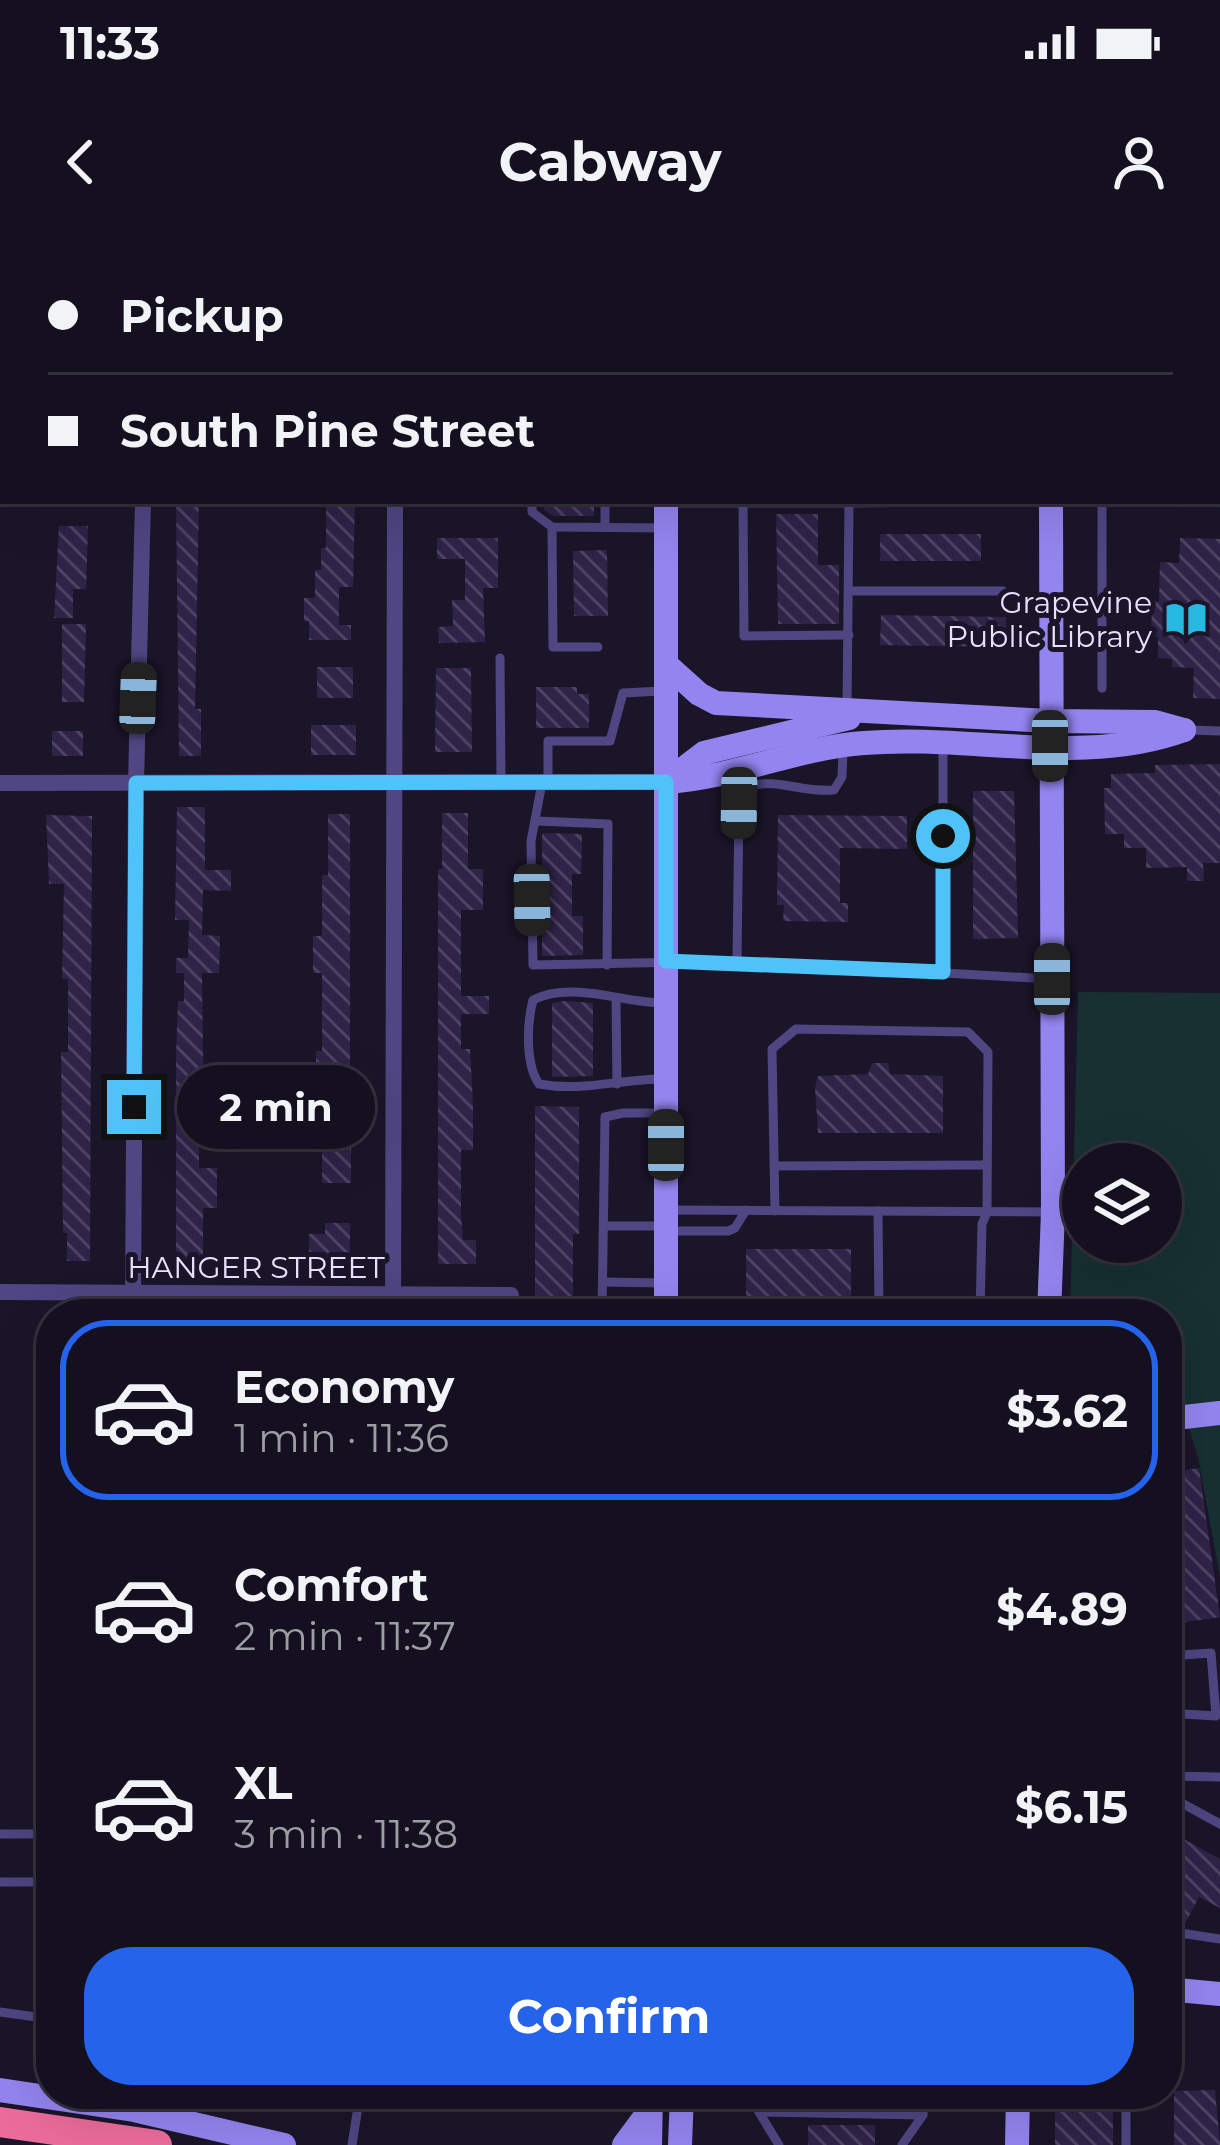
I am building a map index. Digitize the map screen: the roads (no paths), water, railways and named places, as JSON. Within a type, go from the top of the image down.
[{"type":"highway","points":[[0,2122],[163,2118]]},
{"type":"street","points":[[134,1299],[136,783],[143,504]]},
{"type":"street","points":[[393,1299],[395,504]]},
{"type":"street","points":[[1049,504],[1050,1299]]},
{"type":"street","points":[[666,510],[666,1299]]},
{"type":"street","points":[[668,679],[716,703],[880,711],[1050,733]]},
{"type":"street","points":[[666,782],[704,753],[880,711]]},
{"type":"street","points":[[0,783],[666,782],[710,779],[782,756],[870,742],[943,745],[1155,722],[1184,730]]},
{"type":"street","name":"HANGER STREET","points":[[0,1292],[511,1295]]},
{"type":"street","points":[[1182,1417],[1220,1413]]},
{"type":"street","points":[[1182,1990],[1220,1994]]},
{"type":"street","points":[[0,2090],[36,2094]]},
{"type":"street","points":[[121,2109],[284,2145]]},
{"type":"street","points":[[624,2145],[646,2109]]},
{"type":"street","points":[[650,2145],[651,2109]]},
{"type":"street","points":[[680,2145],[682,2109]]},
{"type":"street","points":[[685,2109],[699,2145]]},
{"type":"street","points":[[1017,2145],[1018,2109]]},
{"type":"lane","points":[[532,504],[532,512],[552,527],[605,527],[666,510],[732,504]]},
{"type":"lane","points":[[605,504],[605,527]]},
{"type":"lane","points":[[743,504],[744,636],[849,634]]},
{"type":"lane","points":[[847,709],[849,504]]},
{"type":"lane","points":[[1102,504],[1102,688]]},
{"type":"lane","points":[[552,527],[553,647],[598,647]]},
{"type":"lane","points":[[849,591],[1003,591]]},
{"type":"lane","points":[[500,658],[501,782]]},
{"type":"lane","points":[[668,679],[623,693],[610,741],[548,741],[545,782],[531,841],[533,965],[737,961],[1052,979]]},
{"type":"lane","points":[[1184,730],[1220,731]]},
{"type":"lane","points":[[737,961],[739,803],[747,786],[770,780],[816,792],[834,790],[842,777],[843,745]]},
{"type":"lane","points":[[943,745],[943,972]]},
{"type":"lane","points":[[537,821],[608,824],[608,965]]},
{"type":"lane","points":[[666,1003],[579,992],[547,993],[533,1000],[529,1015],[531,1073],[538,1084],[604,1088],[666,1079]]},
{"type":"lane","points":[[616,999],[617,1084]]},
{"type":"lane","points":[[775,1211],[772,1049],[796,1028],[968,1032],[988,1052],[987,1212],[982,1224],[980,1299]]},
{"type":"lane","points":[[602,1299],[605,1117],[666,1113]]},
{"type":"lane","points":[[774,1166],[987,1165]]},
{"type":"lane","points":[[604,1226],[746,1210],[1053,1212]]},
{"type":"lane","points":[[666,1222],[728,1231],[746,1210]]},
{"type":"lane","points":[[878,1211],[879,1299]]},
{"type":"lane","points":[[603,1282],[666,1283]]},
{"type":"lane","points":[[1182,1655],[1210,1653],[1216,1716],[1182,1714]]},
{"type":"lane","points":[[1182,1776],[1220,1777]]},
{"type":"lane","points":[[1182,1803],[1220,1824]]},
{"type":"lane","points":[[0,1834],[36,1834]]},
{"type":"lane","points":[[0,1882],[36,1882]]},
{"type":"lane","points":[[1182,1933],[1220,1939]]},
{"type":"lane","points":[[0,2012],[36,2017]]},
{"type":"lane","points":[[352,2145],[360,2109]]},
{"type":"lane","points":[[902,2145],[923,2109]]},
{"type":"lane","points":[[1126,2109],[1126,2145]]},
{"type":"lane","points":[[759,2112],[923,2115]]},
{"type":"lane","points":[[759,2112],[779,2145]]},
{"type":"place","name":"Grapevine Public Library","points":[[1186,619]]}]
